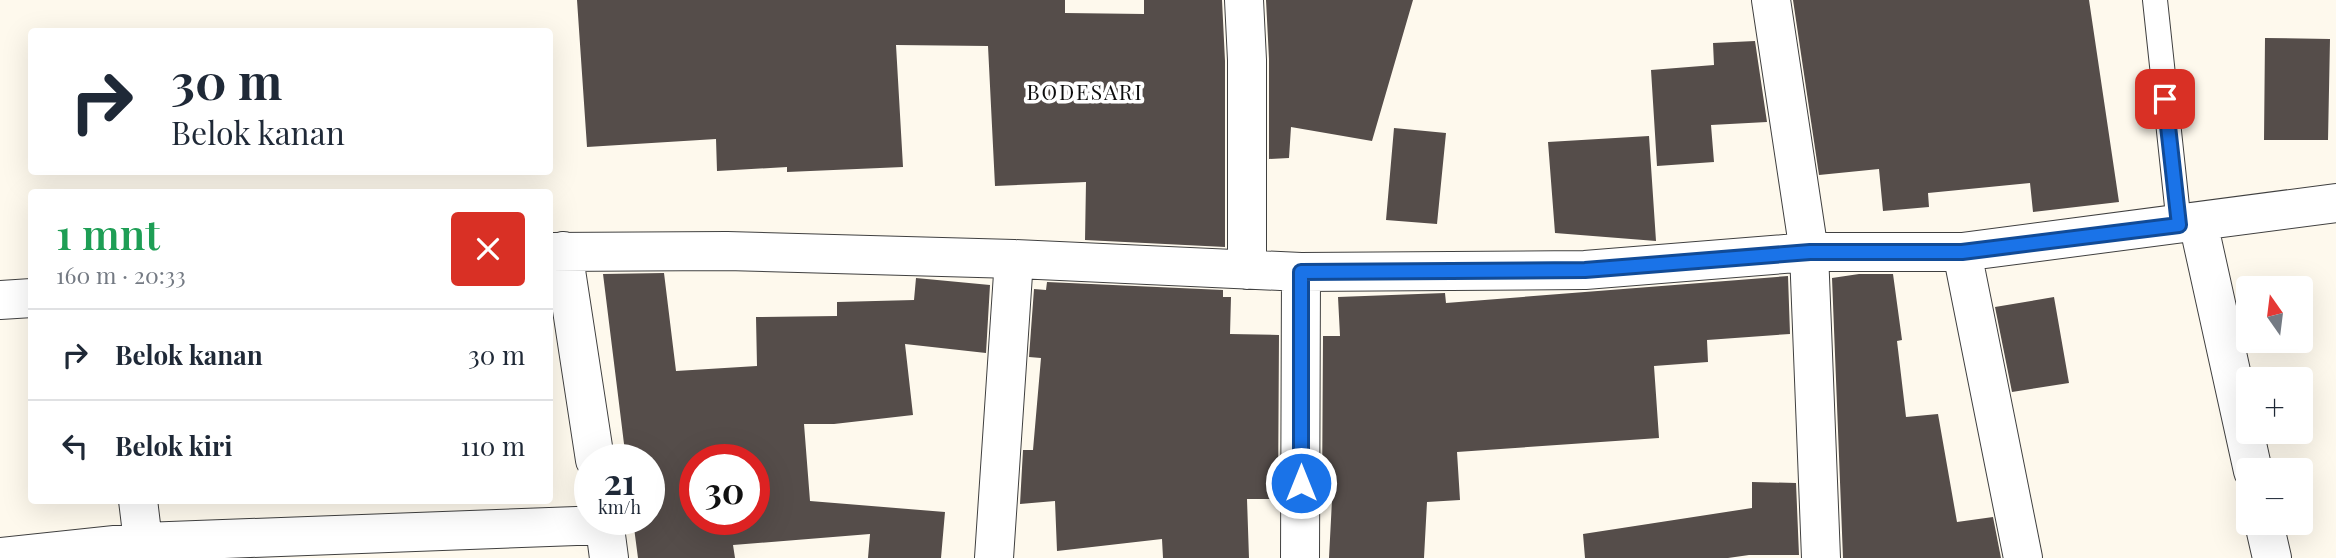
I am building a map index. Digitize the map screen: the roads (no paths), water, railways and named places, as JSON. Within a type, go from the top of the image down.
[{"type":"street","points":[[1244,0],[1247,60],[1247,270]]},
{"type":"street","points":[[1771,0],[1810,252],[1821,558]]},
{"type":"street","points":[[592,444],[556,251],[727,251],[1014,259],[1301,272],[1585,270],[1810,252],[1962,252],[2336,203]]},
{"type":"street","points":[[2189,224],[2250,458]]},
{"type":"street","points":[[1962,252],[2023,558]]},
{"type":"street","points":[[994,558],[1014,259]]},
{"type":"street","points":[[1300,558],[1301,272]]},
{"type":"street","points":[[0,300],[28,298]]},
{"type":"street","points":[[138,504],[144,550]]},
{"type":"street","points":[[0,557],[577,535]]},
{"type":"street","points":[[2267,535],[2272,558]]},
{"type":"lane","points":[[2155,0],[2189,224]]},
{"type":"district","name":"BODESARI","points":[[1085,91]]}]
